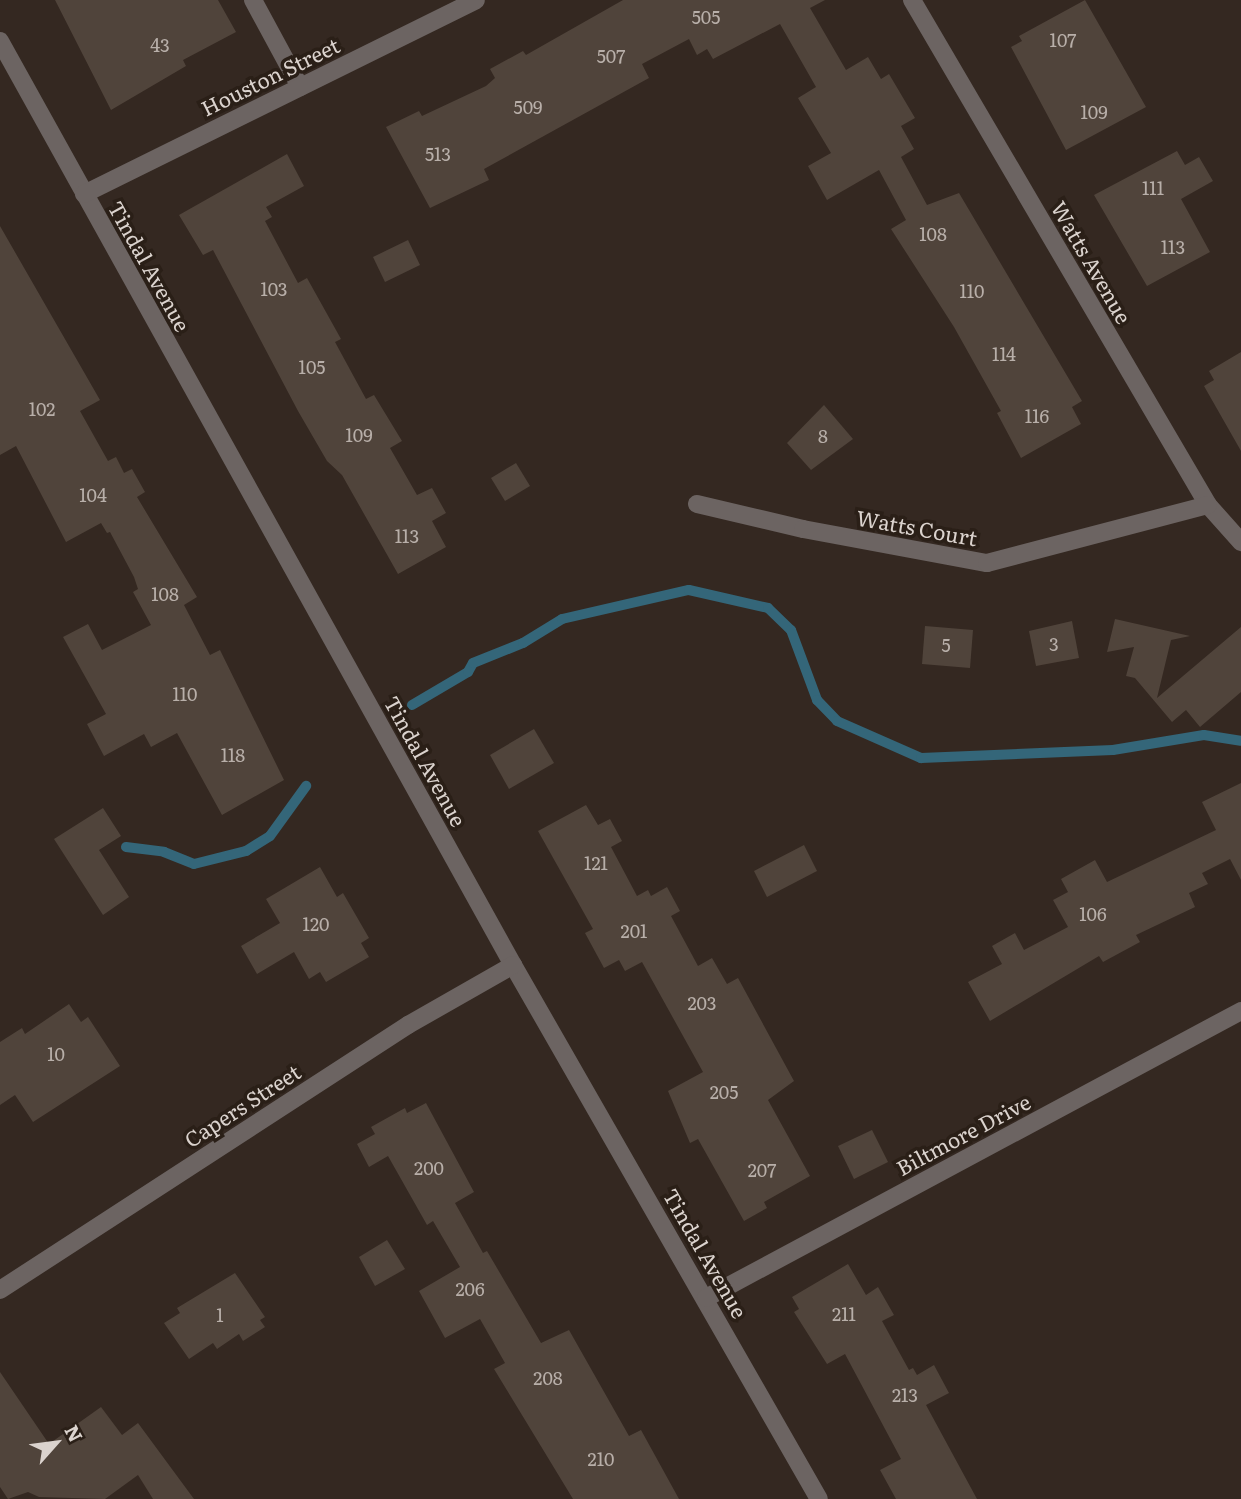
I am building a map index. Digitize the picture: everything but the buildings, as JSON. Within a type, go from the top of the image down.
[{"type":"street","points":[[253,0],[300,87]]},
{"type":"street","name":"Houston Street","points":[[84,194],[476,0]]},
{"type":"street","name":"Watts Avenue","points":[[912,0],[1208,505],[1241,542]]},
{"type":"street","name":"Tindal Avenue","points":[[0,41],[513,965],[819,1499]]},
{"type":"street","name":"Watts Court","points":[[697,504],[803,530],[987,563],[1208,505]]},
{"type":"street","name":"Capers Street","points":[[0,1290],[408,1025],[513,965]]},
{"type":"street","name":"Biltmore Drive","points":[[706,1298],[1241,1011]]},
{"type":"waterway","points":[[412,705],[468,672],[473,663],[523,643],[562,619],[689,590],[768,608],[791,630],[817,700],[837,721],[921,758],[1113,750],[1204,735],[1241,741]]},
{"type":"waterway","points":[[126,847],[164,852],[194,864],[246,851],[270,836],[306,786]]}]
